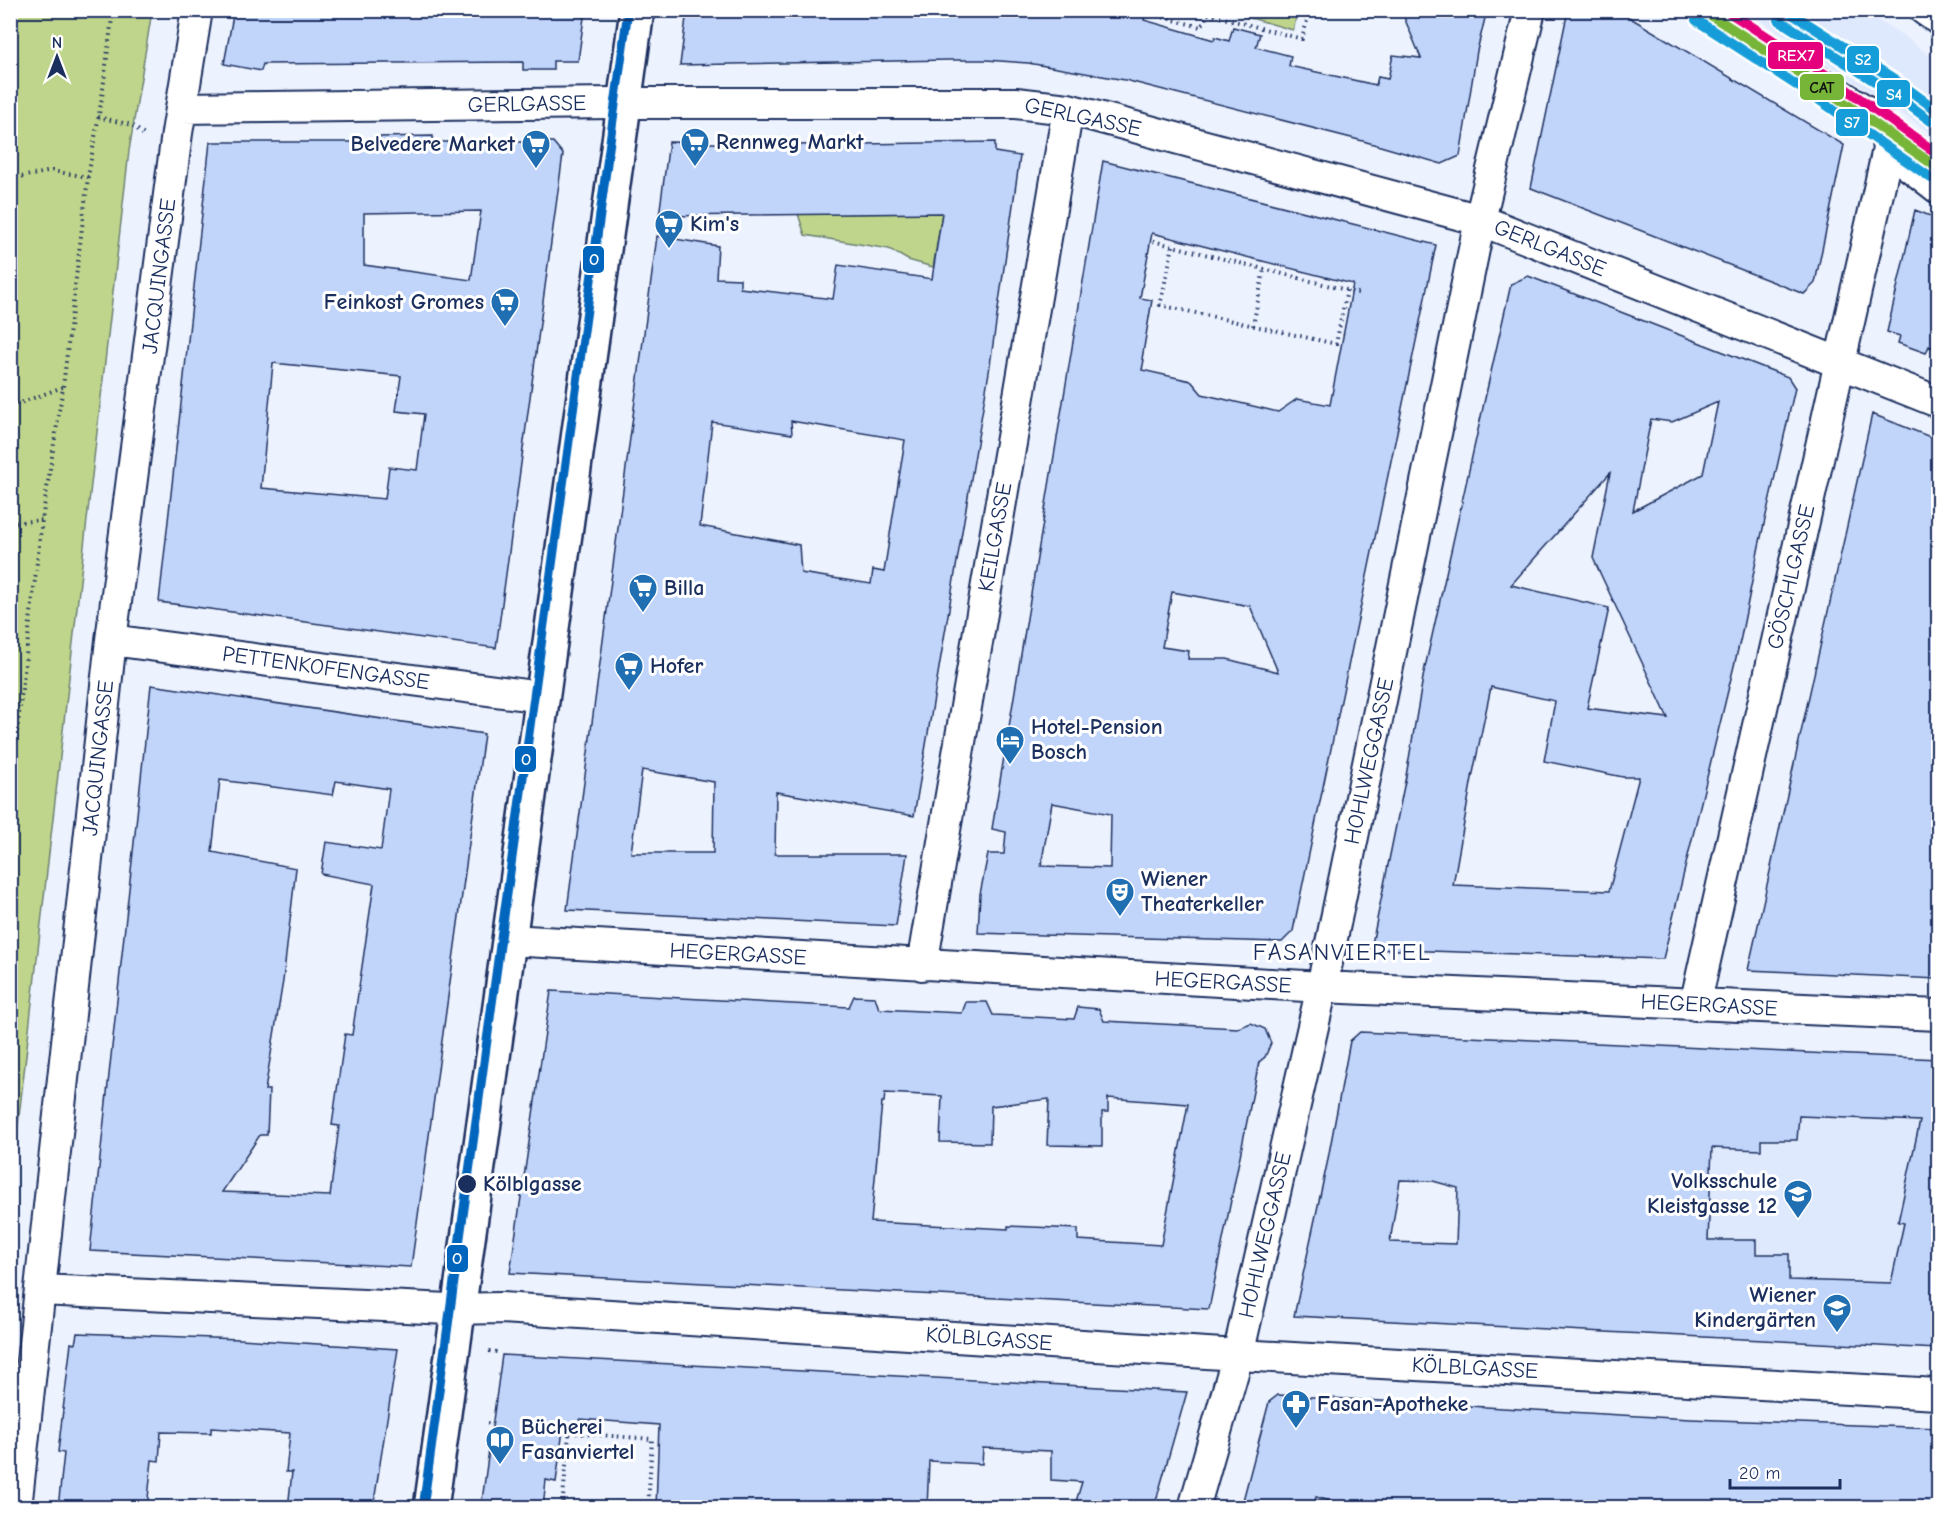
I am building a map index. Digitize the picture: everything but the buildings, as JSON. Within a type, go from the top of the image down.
[{"type":"main road","points":[[431,1508],[637,10]]},
{"type":"street","name":"JACQUINGASSE","points":[[16,1508],[111,640],[181,108],[197,10]]},
{"type":"street","name":"HOHLWEGGASSE","points":[[1194,1508],[1238,1354],[1322,987],[1479,220],[1530,10]]},
{"type":"street","points":[[1704,10],[1874,116],[1884,131],[1888,148],[1938,188]]},
{"type":"street","points":[[1925,10],[1938,19]]},
{"type":"street","name":"GERLGASSE","points":[[181,108],[624,103],[1016,103],[1068,110],[1479,220],[1938,402]]},
{"type":"street","name":"KEILGASSE","points":[[922,964],[1068,110]]},
{"type":"street","name":"GÖSCHLGASSE","points":[[1695,1005],[1888,148]]},
{"type":"street","name":"PETTENKOFENGASSE","points":[[111,640],[541,697]]},
{"type":"street","name":"HEGERGASSE","points":[[509,940],[1322,987],[1938,1015]]},
{"type":"street","name":"KÖLBLGASSE","points":[[40,1290],[458,1309],[501,1308],[1238,1354],[1938,1394]]},
{"type":"path","points":[[10,791],[42,520],[63,387],[87,177],[113,10]]},
{"type":"path","points":[[1155,10],[1158,16],[1201,27],[1208,12],[1302,39],[1310,10]]},
{"type":"path","points":[[98,117],[132,125]]},
{"type":"path","points":[[10,179],[52,171],[87,177]]},
{"type":"path","points":[[1153,241],[1362,294]]},
{"type":"path","points":[[1173,246],[1160,305],[1336,344],[1347,290]]},
{"type":"path","points":[[1253,326],[1264,269]]},
{"type":"path","points":[[10,403],[20,403],[63,387]]},
{"type":"path","points":[[10,523],[42,520]]},
{"type":"path","points":[[546,1431],[652,1439],[648,1508]]},
{"type":"path","points":[[562,1508],[569,1433]]},
{"type":"shaded area","points":[[1745,11],[1862,11],[1901,34],[1938,62],[1938,138],[1803,47],[1800,49],[1793,45],[1794,41]]},
{"type":"shaded area","name":"Volksschule Kleistgasse 12","points":[[1665,1046],[1938,1059],[1938,1349],[1651,1334]]},
{"type":"green space","points":[[11,10],[152,11],[129,151],[11,1187]]},
{"type":"green space","points":[[1226,11],[1298,11],[1293,30]]},
{"type":"green space","points":[[942,213],[933,267],[908,260],[889,249],[805,235],[798,214]]},
{"type":"transit line","name":"O","points":[[423,1508],[628,10]]},
{"type":"transit line","name":"CAT","points":[[1703,10],[1822,87],[1938,168]]},
{"type":"transit line","name":"REX7","points":[[1726,10],[1829,77],[1938,154]]},
{"type":"transit line","name":"S2","points":[[1786,10],[1894,79],[1938,111]]},
{"type":"transit line","name":"S7","points":[[1696,20],[1815,97],[1931,178]]},
{"type":"transit line","name":"S4","points":[[1779,20],[1887,89],[1931,121]]},
{"type":"place","name":"Rennweg Markt","points":[[695,168]]},
{"type":"place","name":"Belvedere Market","points":[[536,170]]},
{"type":"place","name":"Kim's","points":[[669,250]]},
{"type":"place","name":"Feinkost Gromes","points":[[505,328]]},
{"type":"place","name":"Billa","points":[[643,614]]},
{"type":"place","name":"Hofer","points":[[629,692]]},
{"type":"place","name":"Hotel-Pension Bosch","points":[[1010,766]]},
{"type":"place","name":"Wiener Theaterkeller","points":[[1120,918]]},
{"type":"place","name":"Kölblgasse","points":[[467,1184]]},
{"type":"place","name":"Volksschule Kleistgasse 12","points":[[1798,1220]]},
{"type":"place","name":"Wiener Kindergärten","points":[[1837,1334]]},
{"type":"place","name":"Fasan-Apotheke","points":[[1296,1430]]},
{"type":"place","name":"Bücherei Fasanviertel","points":[[500,1466]]},
{"type":"district","name":"FASANVIERTEL","points":[[1342,952]]}]
